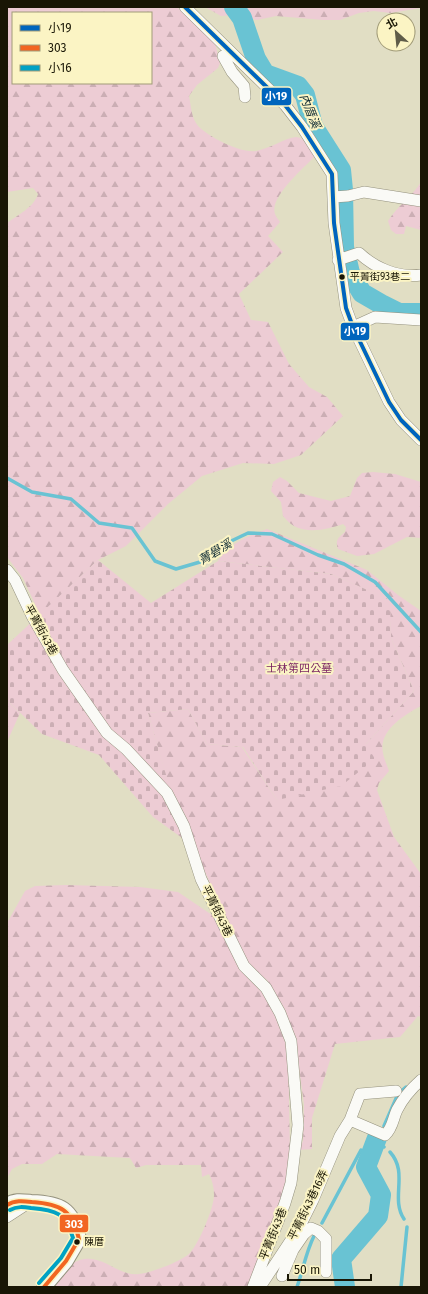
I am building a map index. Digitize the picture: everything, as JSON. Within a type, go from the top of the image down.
[{"type":"street","points":[[185,7],[234,56],[270,89],[302,126],[332,174],[334,223],[338,260],[346,308],[353,327],[389,402],[401,420],[421,440]]},
{"type":"street","points":[[234,56],[223,56],[232,72],[244,86],[245,97]]},
{"type":"street","points":[[334,197],[348,196],[364,192],[421,201]]},
{"type":"street","points":[[338,260],[359,252],[369,263],[395,273],[412,276],[421,275]]},
{"type":"street","points":[[353,327],[375,317],[421,320]]},
{"type":"street","name":"平菁街43巷","points":[[7,570],[15,580],[32,616],[63,670],[107,733],[126,749],[167,793],[184,826],[201,879],[244,966],[266,988],[280,1012],[291,1041],[298,1125],[290,1183],[285,1203],[253,1287]]},
{"type":"street","points":[[350,1120],[385,1135],[390,1131],[401,1104],[411,1088],[421,1080]]},
{"type":"street","name":"平菁街43巷16弄","points":[[260,1287],[290,1249],[313,1200],[340,1136],[350,1120],[360,1094],[396,1091]]},
{"type":"street","points":[[7,1205],[14,1201],[51,1203],[68,1211],[76,1225],[79,1239],[66,1261],[44,1287]]},
{"type":"street","points":[[7,1217],[30,1202]]},
{"type":"street","points":[[282,1276],[290,1249],[311,1228],[318,1231],[326,1239],[326,1272]]},
{"type":"green space","points":[[7,7],[177,7],[215,43],[220,63],[218,68],[197,85],[189,96],[193,117],[200,128],[223,143],[242,150],[261,150],[287,139],[299,137],[309,145],[314,152],[314,157],[288,183],[277,199],[275,214],[280,222],[268,236],[283,252],[239,294],[251,320],[268,322],[289,364],[309,387],[327,397],[343,416],[301,455],[274,464],[243,463],[202,476],[168,504],[126,546],[98,560],[40,615],[23,578],[7,557],[7,223],[21,214],[36,199],[38,194],[33,188],[7,192]]},
{"type":"green space","points":[[205,7],[421,7],[396,12],[374,11],[359,13],[340,20],[276,16],[257,20],[235,15],[221,16]]},
{"type":"green space","points":[[421,182],[421,230],[406,226],[404,234],[396,234],[391,230],[388,221]]},
{"type":"green space","points":[[373,472],[395,474],[421,482],[421,538],[407,537],[374,554],[357,556],[338,549],[337,541],[345,532],[346,527],[343,524],[332,528],[319,530],[306,530],[294,526],[283,516],[281,502],[271,491],[273,482],[280,477],[287,481],[299,493],[331,501],[350,496],[357,478],[362,473]]},
{"type":"green space","points":[[267,529],[367,570],[421,611],[421,706],[400,719],[388,731],[384,738],[382,745],[383,753],[389,771],[379,783],[377,790],[394,837],[421,874],[421,1017],[418,1016],[400,1037],[335,1044],[312,1118],[312,1149],[299,1150],[303,1141],[304,1104],[295,1040],[284,1008],[267,980],[255,971],[244,957],[172,797],[148,713],[188,709],[207,744],[242,747],[277,800],[366,744],[414,691],[391,638],[389,600],[331,574],[218,561],[228,549],[246,537]]},
{"type":"green space","name":"士林第四公墓","points":[[98,560],[151,603],[218,561],[331,574],[390,600],[391,638],[414,691],[366,744],[375,759],[341,786],[277,800],[243,747],[207,744],[188,709],[148,713],[185,840],[153,817],[99,755],[42,734],[7,700],[7,645]]},
{"type":"green space","points":[[7,700],[20,713],[7,742]]},
{"type":"green space","points":[[66,885],[140,887],[178,892],[215,917],[241,970],[261,989],[275,1012],[288,1044],[290,1154],[284,1195],[253,1272],[250,1287],[49,1287],[69,1266],[84,1259],[99,1260],[119,1270],[132,1274],[151,1271],[180,1260],[190,1253],[198,1242],[212,1208],[214,1195],[213,1184],[209,1174],[202,1177],[201,1165],[146,1165],[136,1168],[130,1158],[57,1154],[42,1164],[22,1164],[12,1169],[7,1178],[7,923],[25,891],[35,886]]},
{"type":"waterway","name":"內厝溪","points":[[234,7],[242,18],[256,59],[265,74],[298,86],[305,95],[313,126],[341,170],[343,190],[344,247],[350,273],[362,293],[399,313],[421,313]]},
{"type":"waterway","name":"菁礐溪","points":[[7,478],[32,492],[71,499],[99,523],[132,528],[155,561],[176,569],[200,562],[227,543],[248,533],[272,534],[318,555],[344,564],[375,582],[421,632]]},
{"type":"waterway","name":"菁礐溪","points":[[384,1126],[398,1094],[406,1087]]},
{"type":"waterway","name":"菁礐溪","points":[[345,1287],[341,1259],[378,1216],[381,1195],[366,1167],[377,1138]]},
{"type":"waterway","name":"菁礐溪","points":[[369,1140],[384,1147]]},
{"type":"waterway","points":[[322,1223],[361,1150]]},
{"type":"waterway","points":[[390,1152],[398,1168],[399,1203],[400,1211],[404,1219]]},
{"type":"waterway","points":[[401,1287],[407,1227]]},
{"type":"waterway","points":[[297,1287],[314,1236]]},
{"type":"transit line","name":"小19","points":[[185,7],[285,105],[302,127],[332,174],[334,223],[346,308],[353,327],[389,402],[401,420],[421,440]]},
{"type":"transit line","name":"303","points":[[7,1205],[13,1202],[22,1201],[51,1205],[64,1210],[73,1221],[79,1239],[66,1261],[44,1287]]},
{"type":"transit line","name":"小16","points":[[10,1210],[23,1207],[47,1210],[59,1214],[67,1223],[70,1230],[73,1238],[61,1258],[39,1283]]},
{"type":"place","name":"平菁街93巷二","points":[[342,277]]},
{"type":"place","name":"陳厝","points":[[77,1242]]}]
